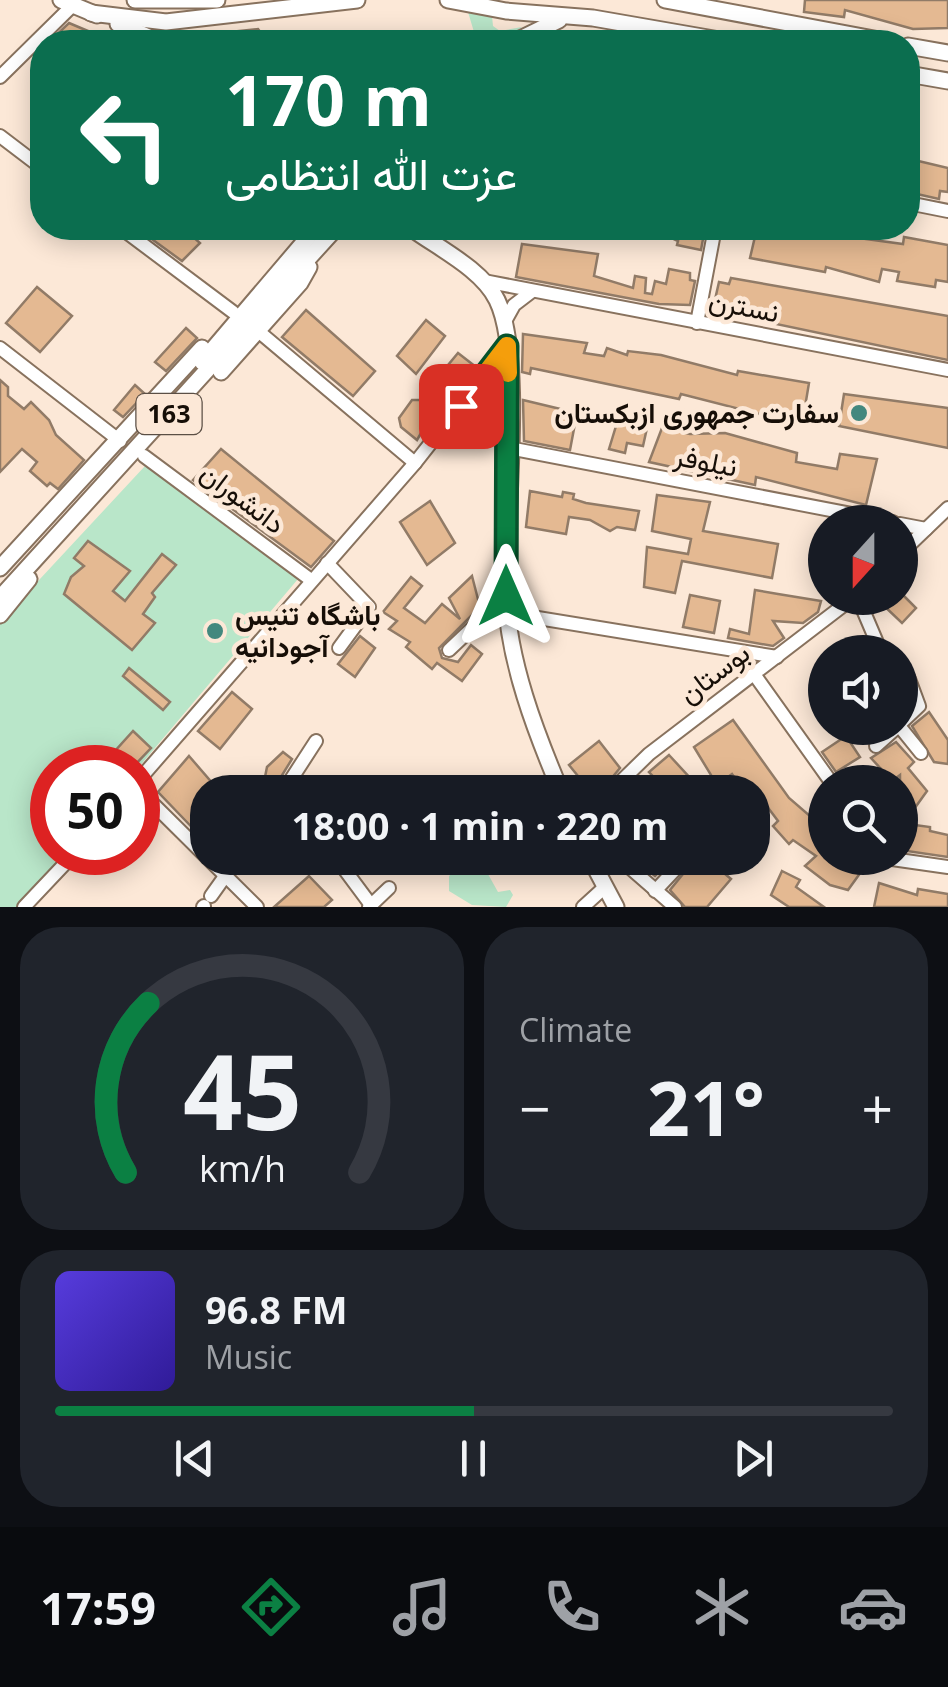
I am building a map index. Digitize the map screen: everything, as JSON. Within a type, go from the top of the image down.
[{"type":"main road","points":[[135,0],[217,0]]},
{"type":"main road","points":[[92,13],[166,22],[357,0]]},
{"type":"main road","points":[[448,0],[656,30]]},
{"type":"main road","points":[[666,0],[826,30]]},
{"type":"main road","points":[[67,2],[132,30]]},
{"type":"main road","points":[[534,30],[570,16]]},
{"type":"main road","points":[[920,49],[948,54]]},
{"type":"main road","points":[[920,76],[948,81]]},
{"type":"main road","points":[[3,558],[120,441],[276,263],[306,240]]},
{"type":"main road","name":"163","points":[[0,584],[132,442],[309,240]]},
{"type":"main road","name":"163","points":[[0,598],[309,240]]},
{"type":"main road","points":[[0,616],[32,575],[300,283],[313,240]]},
{"type":"main road","points":[[427,240],[484,282],[498,301],[504,323],[509,448],[507,613],[530,710],[554,775]]},
{"type":"main road","points":[[600,875],[616,907]]},
{"type":"street","points":[[49,30],[67,2]]},
{"type":"street","points":[[0,77],[30,52]]},
{"type":"street","points":[[0,136],[30,159]]},
{"type":"street","points":[[920,205],[948,211]]},
{"type":"street","points":[[137,240],[234,312]]},
{"type":"street","points":[[697,323],[713,240]]},
{"type":"street","name":"نسترن","points":[[484,282],[948,370]]},
{"type":"street","points":[[504,323],[514,304],[531,292]]},
{"type":"street","points":[[258,330],[415,463]]},
{"type":"street","points":[[160,756],[415,463],[507,346]]},
{"type":"street","points":[[0,348],[120,441]]},
{"type":"street","name":"نیلوفر","points":[[509,448],[808,506]]},
{"type":"street","name":"دانشوران","points":[[144,456],[312,580]]},
{"type":"street","points":[[918,537],[948,508]]},
{"type":"street","name":"نیلوفر","points":[[918,527],[926,529]]},
{"type":"street","points":[[327,563],[369,607],[340,648]]},
{"type":"street","points":[[449,650],[506,596]]},
{"type":"street","points":[[507,613],[777,657]]},
{"type":"street","name":"بوستان","points":[[627,775],[649,754],[833,615]]},
{"type":"street","points":[[754,674],[819,765]]},
{"type":"street","points":[[294,775],[316,742]]},
{"type":"street","points":[[914,745],[921,753]]},
{"type":"street","points":[[160,812],[258,907]]},
{"type":"street","points":[[918,863],[948,868]]},
{"type":"street","points":[[35,904],[58,875]]},
{"type":"street","points":[[351,875],[370,906],[388,888]]},
{"type":"street","points":[[638,875],[675,907]]},
{"type":"street","points":[[656,891],[671,875]]},
{"type":"street","points":[[206,903],[225,876]]},
{"type":"street","points":[[583,907],[605,887]]},
{"type":"green space","points":[[468,12],[492,16],[493,26],[499,30],[473,30]]},
{"type":"green space","points":[[145,466],[298,579],[157,745],[30,745],[30,875],[48,875],[19,907],[0,907],[0,622]]},
{"type":"green space","points":[[488,875],[498,892],[510,890],[513,895],[506,907],[472,905],[449,891],[449,876]]},
{"type":"building","points":[[805,0],[948,0],[948,28],[913,29],[845,10],[844,17],[804,12]]},
{"type":"building","points":[[69,23],[86,30],[62,30]]},
{"type":"building","points":[[920,161],[948,168],[948,192],[940,191],[939,199],[920,195]]},
{"type":"building","points":[[153,240],[197,240],[200,243],[182,261]]},
{"type":"building","points":[[703,240],[701,250],[677,245],[678,241]]},
{"type":"building","points":[[754,240],[874,240],[903,244],[904,240],[920,240],[948,245],[948,282],[936,280],[935,287],[897,281],[899,272],[882,269],[879,282],[826,267],[825,272],[750,258]]},
{"type":"building","points":[[522,244],[598,254],[594,276],[633,288],[635,276],[646,278],[645,293],[652,294],[655,281],[666,284],[669,269],[690,273],[690,280],[695,281],[690,305],[659,304],[516,277]]},
{"type":"building","points":[[731,278],[948,316],[948,360],[738,316],[740,309],[714,304],[719,282],[729,284]]},
{"type":"building","points":[[37,287],[72,316],[40,352],[6,323]]},
{"type":"building","points":[[306,310],[375,371],[353,396],[282,337]]},
{"type":"building","points":[[426,320],[445,336],[416,374],[397,356]]},
{"type":"building","points":[[186,328],[197,338],[166,371],[155,362]]},
{"type":"building","points":[[523,334],[587,343],[584,353],[604,356],[607,348],[627,355],[628,351],[661,355],[737,375],[738,371],[809,383],[802,425],[681,394],[679,399],[531,368],[530,374],[522,372]]},
{"type":"building","points":[[458,353],[476,367],[449,402],[429,388]]},
{"type":"building","points":[[0,380],[8,387],[8,396],[24,409],[31,402],[49,420],[56,435],[84,460],[58,489],[50,483],[47,486],[30,471],[37,462],[22,449],[0,472]]},
{"type":"building","points":[[135,385],[145,394],[123,417],[114,410]]},
{"type":"building","points":[[844,394],[948,408],[948,448],[839,426]]},
{"type":"building","points":[[412,400],[420,400],[434,411],[417,440],[401,427],[399,418]]},
{"type":"building","points":[[523,400],[577,413],[570,450],[524,441]]},
{"type":"building","points":[[620,413],[649,419],[643,446],[627,443],[625,453],[609,449]]},
{"type":"building","points":[[662,428],[690,434],[725,433],[797,453],[796,462],[837,469],[840,454],[877,459],[866,505],[756,477],[755,485],[649,462]]},
{"type":"building","points":[[221,449],[334,541],[311,567],[193,480]]},
{"type":"building","points":[[530,491],[562,497],[563,492],[574,494],[573,499],[586,503],[639,511],[635,530],[617,527],[610,531],[590,520],[569,517],[566,534],[526,527]]},
{"type":"building","points":[[657,495],[710,502],[703,531],[778,544],[772,578],[682,561],[675,593],[644,587],[647,547],[688,554],[691,539],[652,531]]},
{"type":"building","points":[[430,501],[455,543],[427,565],[400,522]]},
{"type":"building","points":[[88,541],[130,571],[113,591],[125,601],[162,554],[176,565],[152,593],[155,597],[143,614],[155,623],[132,650],[64,594],[71,577],[84,566],[74,558]]},
{"type":"building","points":[[472,576],[480,607],[439,648],[442,658],[458,662],[471,645],[482,654],[462,681],[437,663],[432,669],[406,647],[410,642],[389,629],[397,621],[383,612],[411,577],[422,586],[404,608],[425,623],[442,604],[460,619],[449,598]]},
{"type":"building","points":[[755,590],[808,599],[808,615],[814,615],[803,623],[773,621],[784,638],[773,646],[728,638],[730,629],[749,634]]},
{"type":"building","points":[[690,595],[720,601],[714,633],[683,627]]},
{"type":"building","points":[[894,615],[909,615],[902,623]]},
{"type":"building","points":[[360,636],[375,648],[355,677],[338,664]]},
{"type":"building","points":[[129,668],[170,702],[163,710],[123,676]]},
{"type":"building","points":[[232,692],[252,709],[220,749],[198,731]]},
{"type":"building","points":[[929,712],[948,740],[948,764],[934,762],[918,736],[918,721]]},
{"type":"building","points":[[733,720],[789,798],[808,814],[808,850],[793,840],[789,844],[773,826],[778,821],[770,810],[770,775],[711,775],[694,747]]},
{"type":"building","points":[[133,731],[148,745],[120,745]]},
{"type":"building","points":[[599,741],[620,768],[614,775],[577,775],[569,765]]},
{"type":"building","points":[[832,745],[852,745],[860,757],[847,765],[831,765],[822,752]]},
{"type":"building","points":[[891,745],[899,745],[914,762],[877,765],[871,758]]},
{"type":"building","points":[[283,752],[292,759],[282,775],[265,775],[267,767]]},
{"type":"building","points":[[669,755],[687,775],[652,775],[649,772]]},
{"type":"building","points":[[189,756],[205,775],[190,775],[190,825],[160,790]]},
{"type":"building","points":[[918,780],[927,791],[918,804]]},
{"type":"building","points":[[918,825],[948,835],[948,857],[918,853]]},
{"type":"building","points":[[782,871],[800,880],[796,887],[824,907],[789,907],[771,895]]},
{"type":"building","points":[[682,875],[726,875],[731,879],[707,907],[685,907],[670,890]]},
{"type":"building","points":[[817,875],[859,875],[848,890],[830,885]]},
{"type":"building","points":[[309,876],[332,900],[324,907],[274,907]]},
{"type":"building","points":[[879,883],[917,895],[918,889],[948,894],[948,907],[874,907]]},
{"type":"slow traffic","points":[[484,376],[507,346],[508,373]]},
{"type":"place","name":"سفارت جمهوری ازبکستان","points":[[859,413]]},
{"type":"place","name":"باشگاه تنیس آجودانیه","points":[[215,631]]},
{"type":"route","points":[[461,406],[507,346],[510,406],[506,596]]}]
